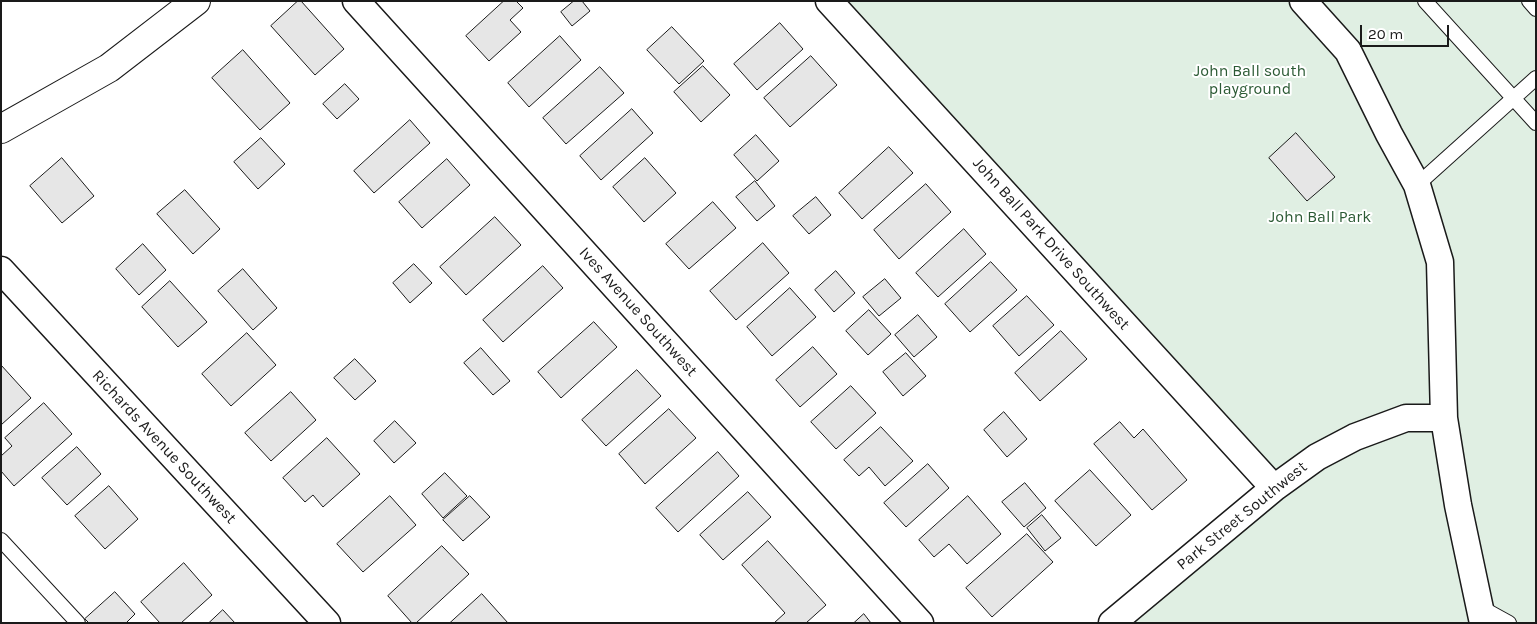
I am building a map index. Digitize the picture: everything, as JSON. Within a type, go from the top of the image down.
[{"type":"street","points":[[1,129],[109,68],[196,1]]},
{"type":"street","name":"Ives Avenue Southwest","points":[[356,1],[920,623]]},
{"type":"street","name":"John Ball Park Drive Southwest","points":[[829,1],[1274,488]]},
{"type":"street","points":[[1303,1],[1348,51],[1389,134],[1417,185],[1440,262],[1444,418],[1458,505],[1481,615]]},
{"type":"street","name":"Richards Avenue Southwest","points":[[1,270],[327,623]]},
{"type":"street","name":"Park Street Southwest","points":[[1112,623],[1274,488],[1317,457],[1355,437],[1406,418],[1444,418]]},
{"type":"lane","points":[[1425,1],[1536,123]]},
{"type":"lane","points":[[1529,1],[1536,9]]},
{"type":"lane","points":[[1417,185],[1536,78]]},
{"type":"lane","points":[[1,540],[78,623]]},
{"type":"lane","points":[[1481,615],[1509,623]]},
{"type":"green space","name":"John Ball Park","points":[[829,1],[1536,1],[1536,623],[1112,623],[1274,488]]},
{"type":"building","points":[[298,1],[301,1],[344,49],[315,75],[271,26]]},
{"type":"building","points":[[504,1],[516,1],[523,8],[510,20],[521,32],[489,61],[466,36]]},
{"type":"building","points":[[574,1],[582,1],[590,11],[572,26],[561,12]]},
{"type":"building","points":[[780,23],[803,49],[757,90],[734,64]]},
{"type":"building","points":[[672,27],[704,61],[679,84],[647,50]]},
{"type":"building","points":[[560,36],[581,60],[529,107],[508,83]]},
{"type":"building","points":[[243,50],[290,103],[260,130],[212,78]]},
{"type":"building","points":[[811,56],[837,85],[790,127],[764,98]]},
{"type":"building","points":[[703,66],[730,95],[701,122],[674,92]]},
{"type":"building","points":[[600,67],[624,93],[566,144],[543,118]]},
{"type":"building","points":[[345,84],[359,99],[337,119],[323,104]]},
{"type":"building","points":[[632,109],[653,133],[601,180],[580,156]]},
{"type":"building","points":[[410,120],[430,143],[374,193],[354,171]]},
{"type":"building","points":[[1296,133],[1335,177],[1307,201],[1269,158]]},
{"type":"building","points":[[756,135],[779,161],[757,181],[734,155]]},
{"type":"building","points":[[261,138],[285,164],[258,189],[234,162]]},
{"type":"building","points":[[889,147],[913,173],[862,219],[839,193]]},
{"type":"building","points":[[62,158],[94,196],[62,223],[30,186]]},
{"type":"building","points":[[645,158],[676,193],[644,222],[613,187]]},
{"type":"building","points":[[447,159],[470,185],[422,228],[399,202]]},
{"type":"building","points":[[755,181],[775,206],[757,221],[736,197]]},
{"type":"building","points":[[926,184],[951,212],[899,259],[874,230]]},
{"type":"building","points":[[185,190],[220,229],[193,254],[157,214]]},
{"type":"building","points":[[816,197],[831,215],[809,234],[793,216]]},
{"type":"building","points":[[713,202],[736,228],[689,269],[666,244]]},
{"type":"building","points":[[495,217],[521,245],[466,295],[440,267]]},
{"type":"building","points":[[964,229],[986,254],[938,297],[916,273]]},
{"type":"building","points":[[763,243],[789,273],[736,320],[710,291]]},
{"type":"building","points":[[143,244],[166,270],[139,295],[116,269]]},
{"type":"building","points":[[991,262],[1017,290],[970,332],[945,304]]},
{"type":"building","points":[[414,264],[432,283],[410,303],[393,283]]},
{"type":"building","points":[[543,266],[563,288],[503,342],[483,320]]},
{"type":"building","points":[[243,269],[277,308],[253,330],[218,291]]},
{"type":"building","points":[[836,271],[855,293],[834,312],[815,290]]},
{"type":"building","points":[[885,279],[901,298],[879,316],[863,297]]},
{"type":"building","points":[[170,281],[207,322],[178,347],[142,307]]},
{"type":"building","points":[[790,288],[816,317],[772,356],[747,327]]},
{"type":"building","points":[[1027,296],[1054,325],[1019,356],[993,326]]},
{"type":"building","points":[[869,310],[891,334],[868,355],[846,331]]},
{"type":"building","points":[[918,315],[937,337],[914,357],[895,335]]},
{"type":"building","points":[[594,322],[617,347],[561,398],[538,372]]},
{"type":"building","points":[[1061,331],[1087,359],[1040,401],[1015,373]]},
{"type":"building","points":[[247,333],[276,365],[231,406],[202,374]]},
{"type":"building","points":[[813,347],[837,374],[800,407],[776,380]]},
{"type":"building","points":[[481,348],[510,381],[493,395],[464,363]]},
{"type":"building","points":[[906,353],[926,376],[903,396],[883,372]]},
{"type":"building","points":[[355,359],[376,381],[355,400],[334,378]]},
{"type":"building","points":[[1,365],[31,398],[1,425]]},
{"type":"building","points":[[637,370],[661,396],[606,446],[582,420]]},
{"type":"building","points":[[851,386],[876,413],[836,449],[811,422]]},
{"type":"building","points":[[291,392],[316,420],[271,461],[245,433]]},
{"type":"building","points":[[44,403],[72,434],[14,486],[1,471],[1,456],[12,446],[5,438]]},
{"type":"building","points":[[669,409],[696,438],[645,484],[619,454]]},
{"type":"building","points":[[1004,412],[1027,439],[1007,457],[984,430]]},
{"type":"building","points":[[395,421],[416,443],[394,463],[374,441]]},
{"type":"building","points":[[1120,422],[1134,438],[1143,429],[1187,480],[1152,510],[1094,444]]},
{"type":"building","points":[[881,427],[913,461],[885,486],[869,467],[859,476],[844,460]]},
{"type":"building","points":[[327,438],[360,474],[323,507],[313,495],[305,502],[283,478]]},
{"type":"building","points":[[77,447],[101,474],[67,505],[42,478]]},
{"type":"building","points":[[718,452],[739,476],[678,532],[656,508]]},
{"type":"building","points":[[928,464],[949,488],[906,527],[884,503]]},
{"type":"building","points":[[1090,470],[1131,515],[1096,546],[1055,501]]},
{"type":"building","points":[[445,473],[467,496],[443,518],[422,494]]},
{"type":"building","points":[[1025,483],[1046,508],[1024,527],[1002,502]]},
{"type":"building","points":[[109,486],[138,519],[105,549],[75,516]]},
{"type":"building","points":[[748,492],[771,517],[723,560],[700,535]]},
{"type":"building","points":[[390,496],[416,525],[363,572],[337,544]]},
{"type":"building","points":[[470,496],[490,517],[463,541],[443,520]]},
{"type":"building","points":[[968,496],[1001,534],[967,564],[949,544],[934,557],[919,540]]},
{"type":"building","points":[[1042,515],[1061,538],[1045,551],[1027,528]]},
{"type":"building","points":[[1027,534],[1053,562],[992,617],[966,588]]},
{"type":"building","points":[[768,541],[826,605],[806,623],[774,623],[785,613],[742,565]]},
{"type":"building","points":[[442,546],[469,574],[416,623],[412,623],[388,596]]},
{"type":"building","points":[[184,563],[212,595],[181,623],[160,623],[141,602]]},
{"type":"building","points":[[115,592],[135,614],[126,623],[89,623],[85,619]]},
{"type":"building","points":[[482,594],[508,623],[450,623]]},
{"type":"building","points":[[223,610],[235,623],[209,623]]},
{"type":"building","points":[[864,614],[871,623],[854,623]]},
{"type":"park label","name":"John Ball south playground","points":[[1250,80]]}]
